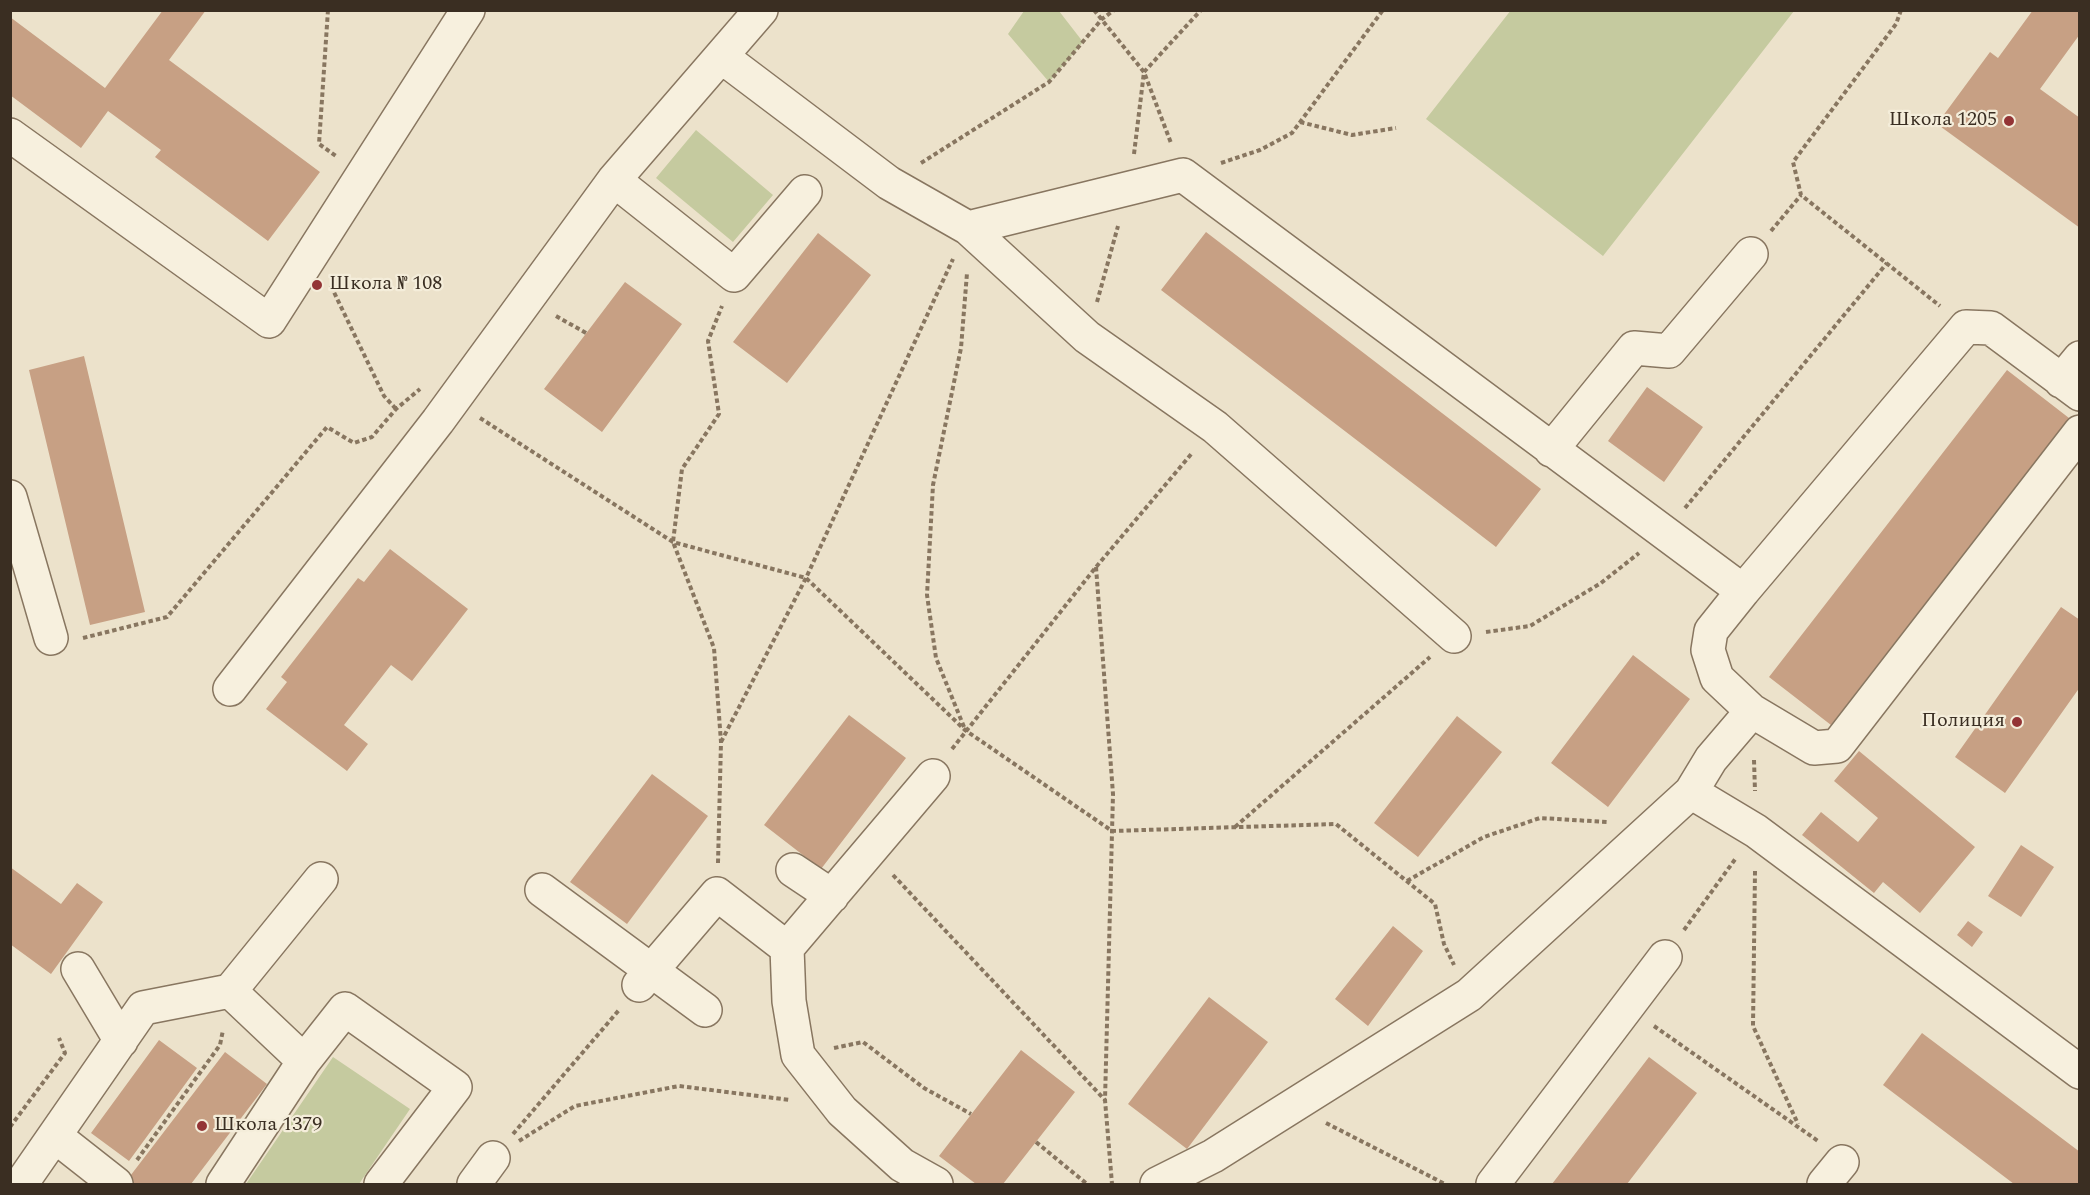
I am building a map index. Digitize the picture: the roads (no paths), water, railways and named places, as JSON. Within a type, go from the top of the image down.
[{"type":"lane","points":[[10,135],[269,321],[468,10]]},
{"type":"lane","points":[[230,689],[452,400],[614,180],[761,10]]},
{"type":"lane","points":[[722,57],[889,183],[968,228],[1087,337],[1215,427],[1454,636]]},
{"type":"lane","points":[[968,228],[1130,186],[1183,175],[1743,591]]},
{"type":"lane","points":[[614,180],[734,275],[806,192]]},
{"type":"lane","points":[[1551,450],[1634,348],[1669,351],[1751,254]]},
{"type":"lane","points":[[2073,377],[1991,328],[1966,327],[1711,631],[1708,650],[1717,678],[1752,711],[1814,748],[1837,746],[2079,432]]},
{"type":"lane","points":[[10,497],[51,638]]},
{"type":"lane","points":[[1157,1185],[1213,1156],[1469,995],[1691,792],[1711,759],[1752,711]]},
{"type":"lane","points":[[933,776],[787,948],[789,1001],[798,1055],[842,1111],[902,1165],[936,1185]]},
{"type":"lane","points":[[1691,792],[1756,831],[2079,1072]]},
{"type":"lane","points":[[793,870],[832,896]]},
{"type":"lane","points":[[21,1185],[143,1008],[230,991],[321,879]]},
{"type":"lane","points":[[542,890],[645,978],[705,1010]]},
{"type":"lane","points":[[645,978],[717,894],[787,948]]},
{"type":"lane","points":[[1493,1185],[1665,957]]},
{"type":"lane","points":[[78,969],[121,1041]]},
{"type":"lane","points":[[230,991],[304,1061]]},
{"type":"lane","points":[[224,1185],[304,1061],[345,1009],[455,1087],[381,1185]]},
{"type":"lane","points":[[55,1136],[124,1175]]},
{"type":"lane","points":[[474,1185],[493,1158]]},
{"type":"place","name":"Школа 1205","points":[[2009,121]]},
{"type":"place","name":"Школа № 108","points":[[317,285]]},
{"type":"place","name":"Полиция","points":[[2017,722]]},
{"type":"place","name":"Школа 1379","points":[[202,1126]]}]
